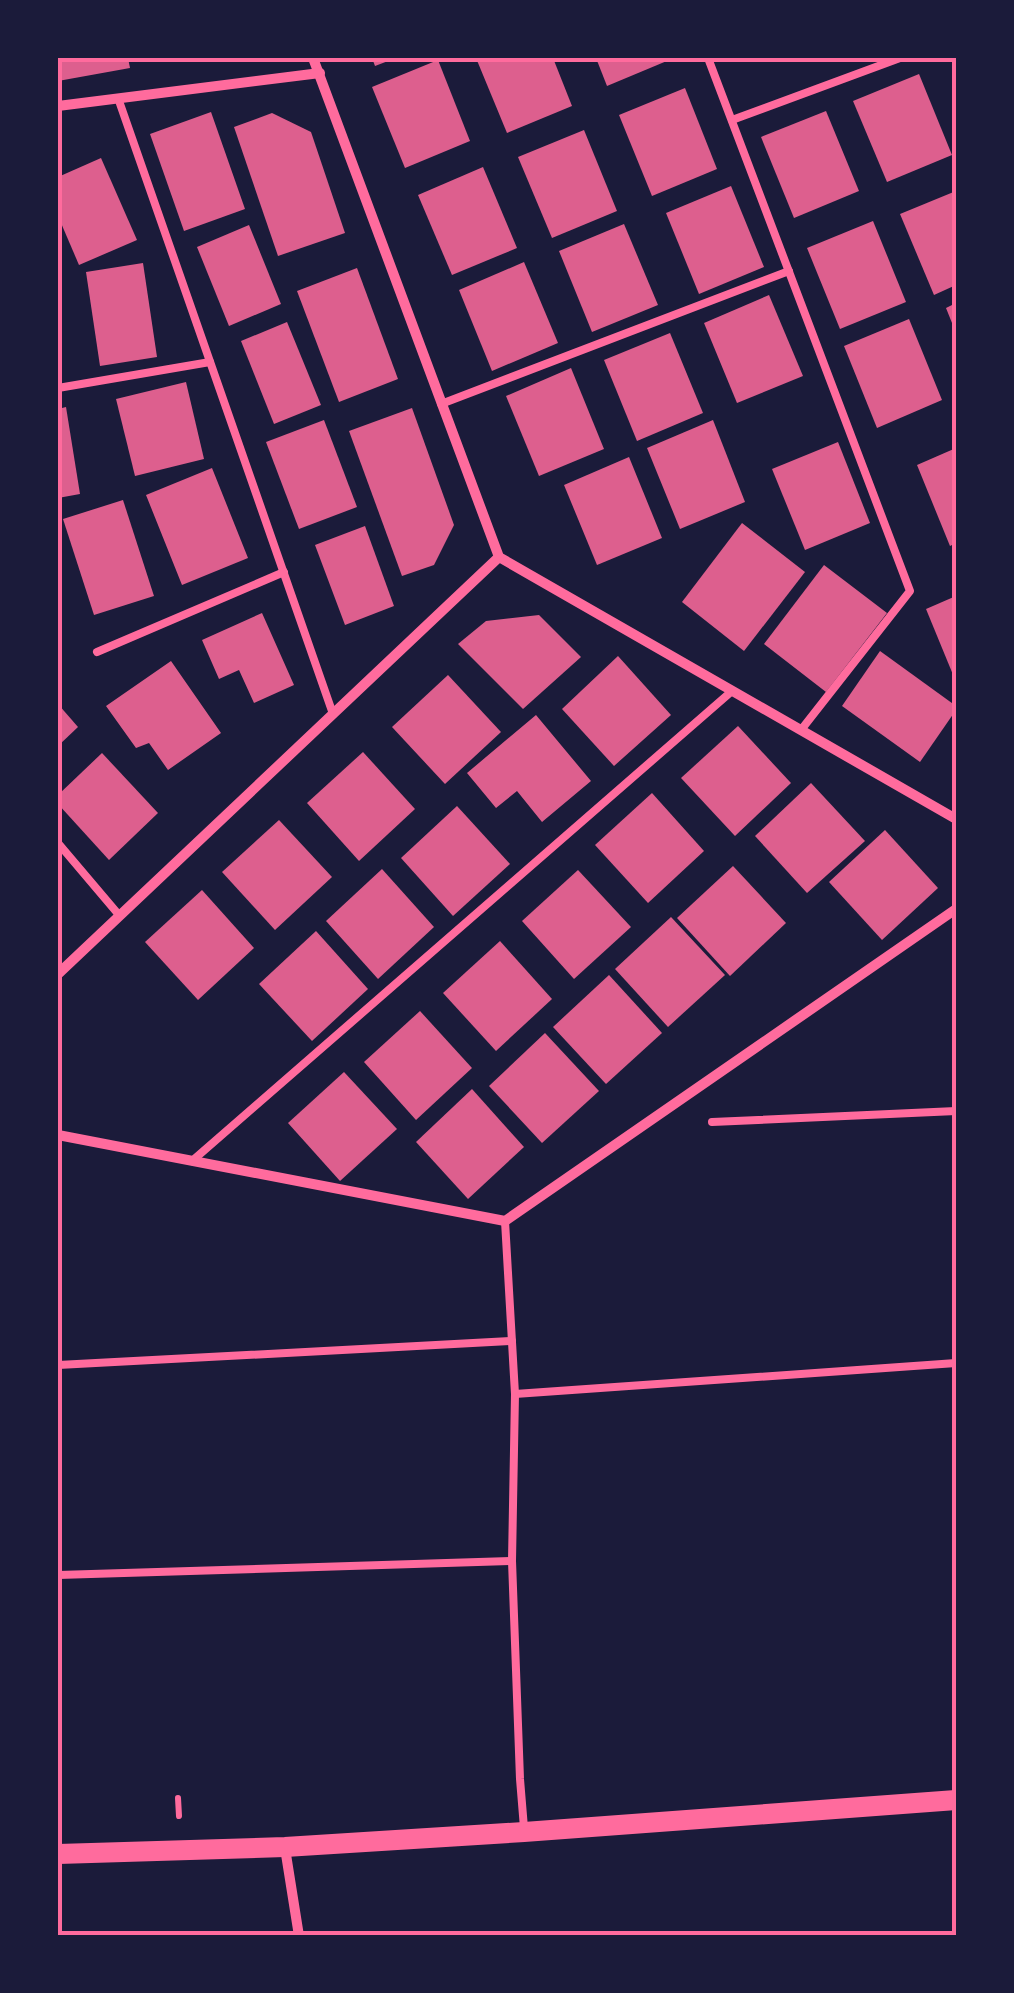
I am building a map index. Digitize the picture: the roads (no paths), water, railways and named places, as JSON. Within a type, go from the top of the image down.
[{"type":"main road","points":[[58,1854],[285,1847],[956,1800]]},
{"type":"street","points":[[313,58],[498,557],[956,819]]},
{"type":"street","points":[[58,106],[320,73]]},
{"type":"street","points":[[58,974],[498,557]]},
{"type":"street","points":[[58,1135],[505,1221],[956,909]]},
{"type":"street","points":[[285,1847],[299,1936]]},
{"type":"lane","points":[[708,58],[910,591],[800,730]]},
{"type":"lane","points":[[732,120],[900,58]]},
{"type":"lane","points":[[118,98],[333,714]]},
{"type":"lane","points":[[441,404],[789,271]]},
{"type":"lane","points":[[58,388],[210,362]]},
{"type":"lane","points":[[97,652],[284,572]]},
{"type":"lane","points":[[192,1161],[732,691]]},
{"type":"lane","points":[[58,843],[120,915]]},
{"type":"lane","points":[[712,1122],[956,1111]]},
{"type":"lane","points":[[505,1221],[515,1394],[512,1560],[524,1832]]},
{"type":"lane","points":[[58,1365],[512,1341]]},
{"type":"lane","points":[[515,1394],[956,1363]]},
{"type":"lane","points":[[58,1575],[512,1560]]}]
